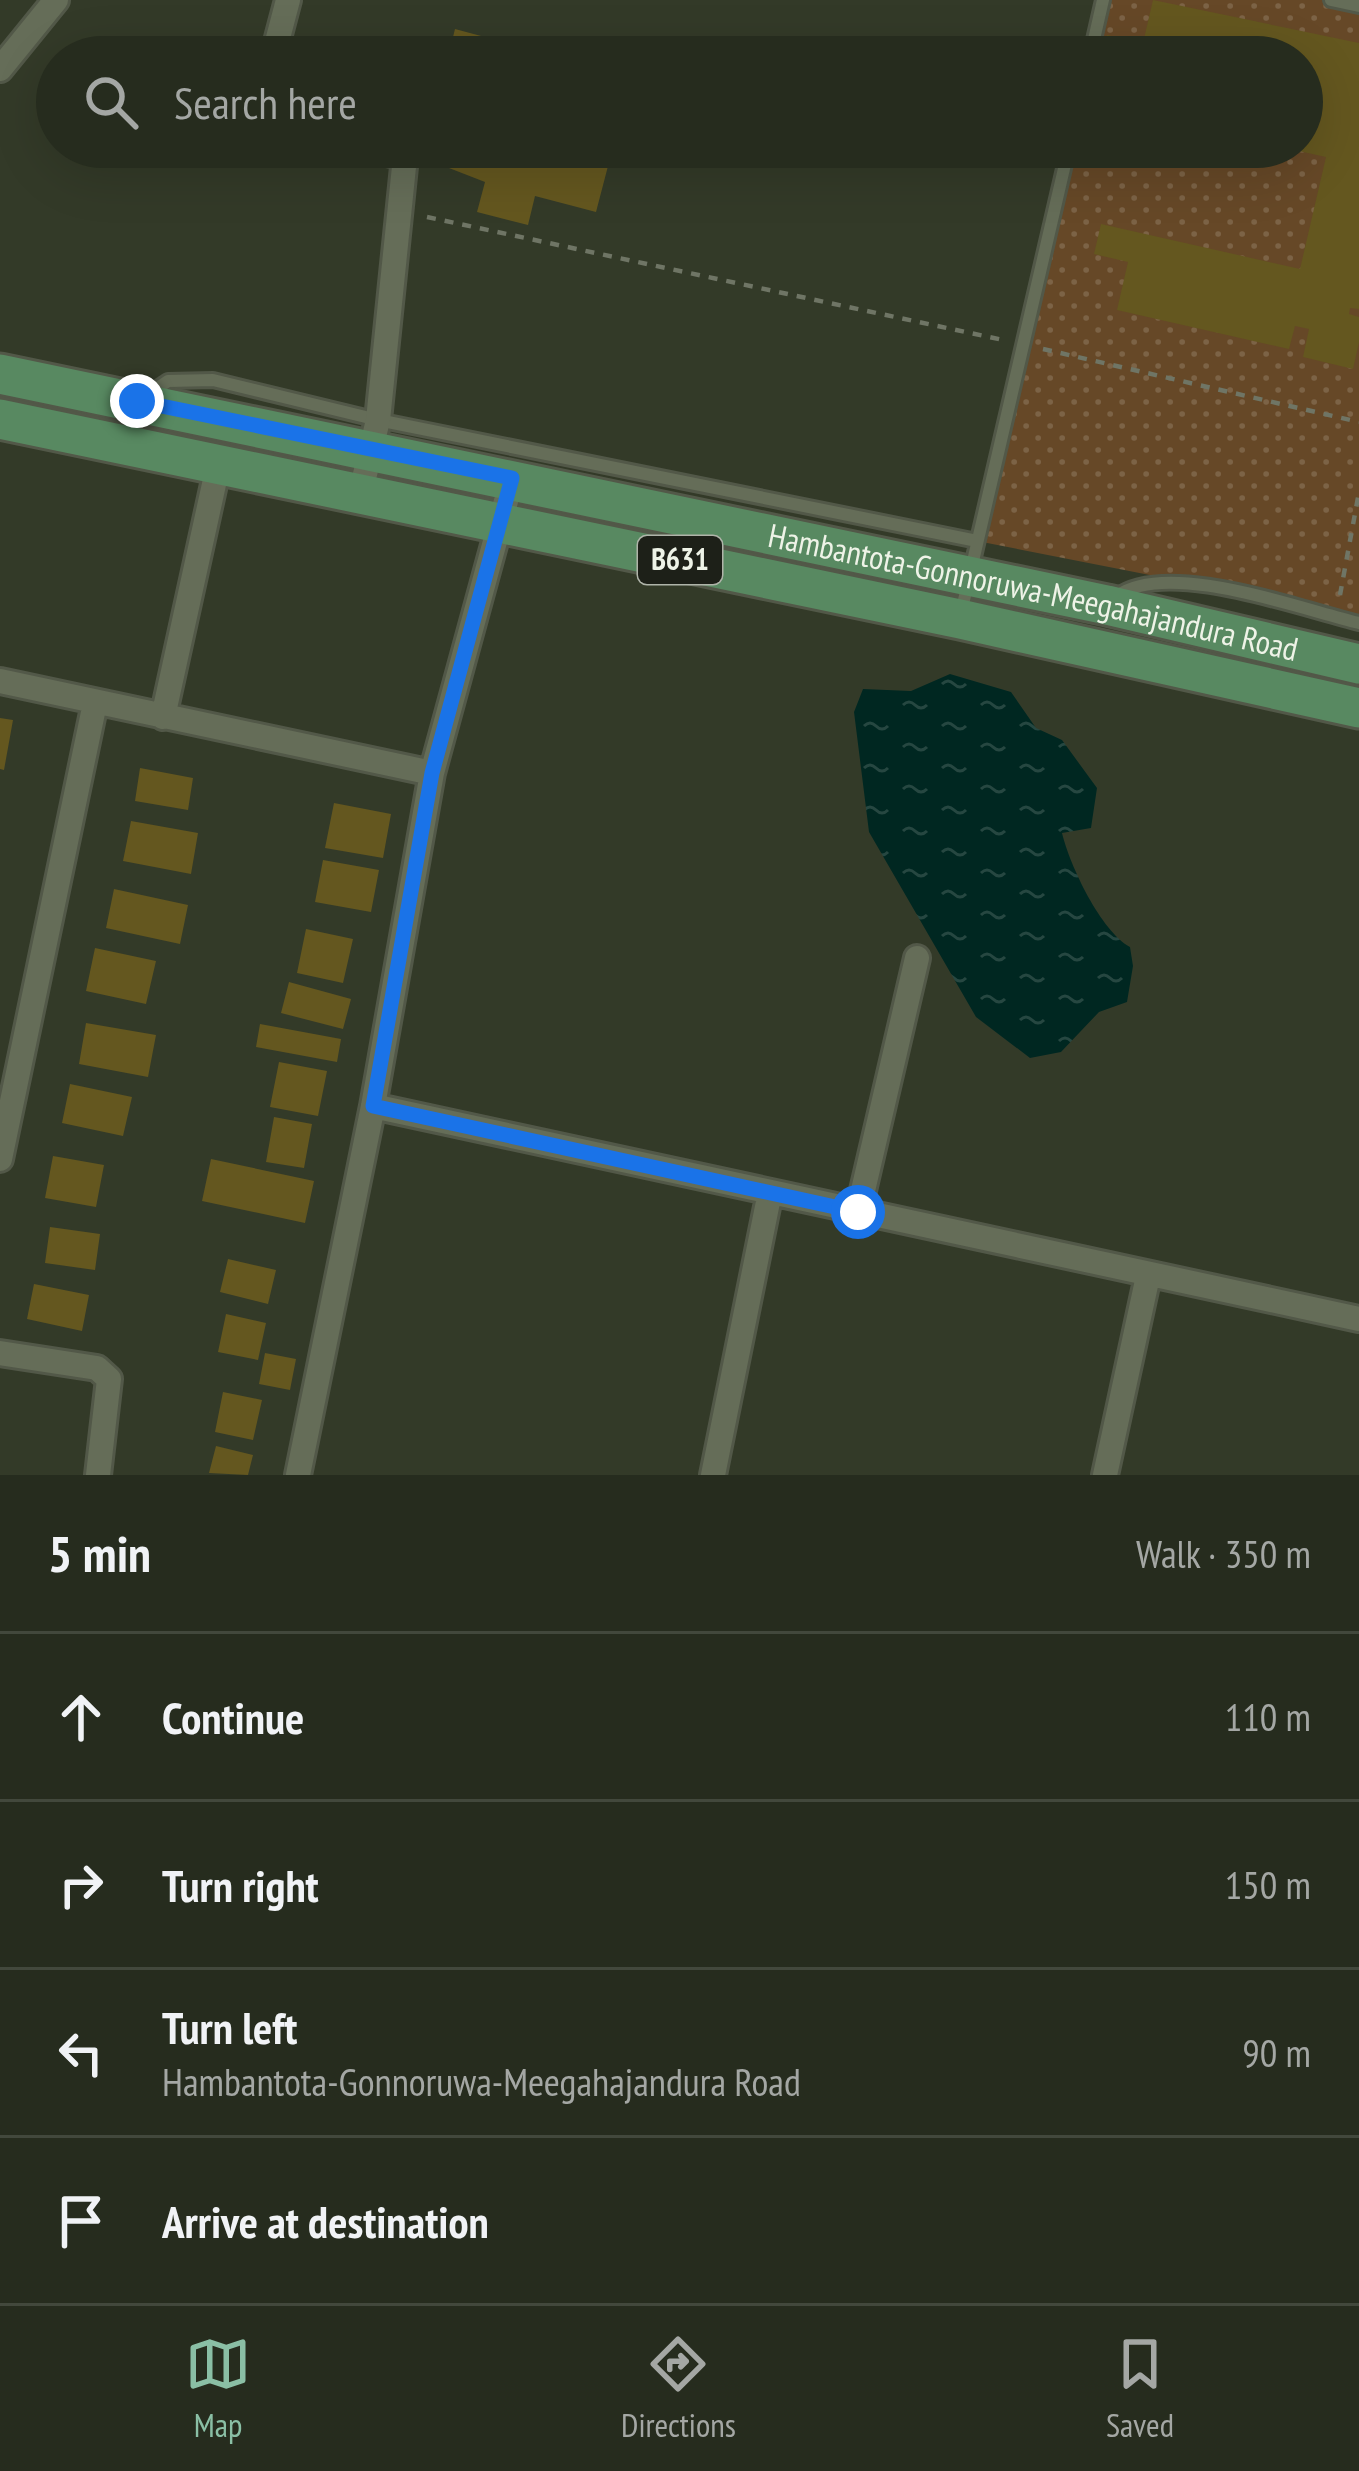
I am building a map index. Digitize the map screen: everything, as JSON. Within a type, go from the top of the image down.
[{"type":"main road","name":"Hambantota-Gonnoruwa-Meegahajandura Road","points":[[0,374],[137,401],[374,434],[512,478],[972,559],[1106,604],[1359,664]]},
{"type":"main road","name":"Hambantota-Gonnoruwa-Meegahajandura Road","points":[[0,419],[960,619],[1359,708]]},
{"type":"street","points":[[0,70],[56,0]]},
{"type":"street","points":[[279,36],[288,0]]},
{"type":"street","points":[[360,495],[374,434],[405,168]]},
{"type":"street","points":[[163,717],[218,466]]},
{"type":"street","points":[[298,1475],[373,1106],[432,773],[512,478]]},
{"type":"street","points":[[0,682],[432,773]]},
{"type":"street","points":[[0,1160],[95,703]]},
{"type":"street","points":[[858,1212],[917,958]]},
{"type":"street","points":[[373,1106],[1359,1319]]},
{"type":"street","points":[[713,1475],[770,1192]]},
{"type":"street","points":[[1105,1475],[1148,1276]]},
{"type":"street","points":[[0,1353],[98,1368],[109,1378],[98,1475]]},
{"type":"lane","points":[[1095,36],[1103,0]]},
{"type":"lane","points":[[1331,0],[1359,6]]},
{"type":"lane","points":[[960,619],[1064,168]]},
{"type":"lane","points":[[374,434],[972,559]]},
{"type":"lane","points":[[1106,604],[1131,586],[1183,581],[1359,623]]},
{"type":"path","points":[[400,211],[1023,344],[1359,422]]},
{"type":"path","points":[[1359,492],[1336,594],[1359,598]]},
{"type":"shaded area","points":[[1103,0],[1331,0],[1359,6],[1359,616],[977,541],[1064,168],[1323,168],[1323,36],[1095,36]]},
{"type":"water","points":[[950,674],[1011,692],[1036,728],[1062,740],[1097,788],[1091,828],[1062,833],[1088,896],[1108,927],[1130,947],[1133,966],[1127,1002],[1099,1012],[1061,1052],[1030,1058],[976,1017],[869,832],[854,712],[863,689],[911,691]]},
{"type":"building","points":[[1153,0],[1359,43],[1359,309],[1350,308],[1349,314],[1359,317],[1359,342],[1353,369],[1303,357],[1309,329],[1295,326],[1289,349],[1117,310],[1128,262],[1094,254],[1101,224],[1300,269],[1326,157],[1323,36],[1145,36]]},
{"type":"building","points":[[455,29],[481,36],[453,36]]},
{"type":"building","points":[[449,168],[608,168],[596,212],[535,196],[528,225],[477,212],[485,182]]},
{"type":"building","points":[[0,718],[13,720],[4,770],[0,769]]},
{"type":"building","points":[[140,768],[193,778],[188,810],[135,801]]},
{"type":"building","points":[[334,803],[391,814],[383,858],[325,848]]},
{"type":"building","points":[[131,821],[198,833],[191,874],[123,861]]},
{"type":"building","points":[[323,860],[379,870],[371,912],[315,902]]},
{"type":"building","points":[[114,889],[188,905],[180,944],[106,928]]},
{"type":"building","points":[[306,929],[353,939],[343,983],[297,973]]},
{"type":"building","points":[[95,948],[156,961],[146,1004],[86,991]]},
{"type":"building","points":[[289,982],[351,999],[343,1029],[281,1013]]},
{"type":"building","points":[[86,1023],[156,1035],[148,1077],[79,1064]]},
{"type":"building","points":[[260,1024],[341,1039],[337,1062],[256,1047]]},
{"type":"building","points":[[279,1062],[327,1071],[318,1116],[270,1107]]},
{"type":"building","points":[[70,1084],[132,1097],[123,1136],[62,1123]]},
{"type":"building","points":[[274,1117],[312,1124],[304,1168],[266,1162]]},
{"type":"building","points":[[53,1156],[104,1165],[96,1207],[45,1198]]},
{"type":"building","points":[[211,1159],[314,1181],[305,1223],[202,1201]]},
{"type":"building","points":[[50,1227],[100,1234],[95,1270],[45,1263]]},
{"type":"building","points":[[228,1259],[276,1270],[268,1304],[220,1292]]},
{"type":"building","points":[[34,1284],[89,1295],[82,1331],[27,1319]]},
{"type":"building","points":[[226,1314],[266,1323],[258,1360],[218,1352]]},
{"type":"building","points":[[265,1353],[296,1359],[290,1390],[259,1384]]},
{"type":"building","points":[[223,1392],[262,1400],[253,1440],[215,1432]]},
{"type":"building","points":[[216,1446],[253,1455],[248,1475],[209,1473]]},
{"type":"route","points":[[137,401],[512,478],[432,773],[373,1106],[858,1212]]}]
